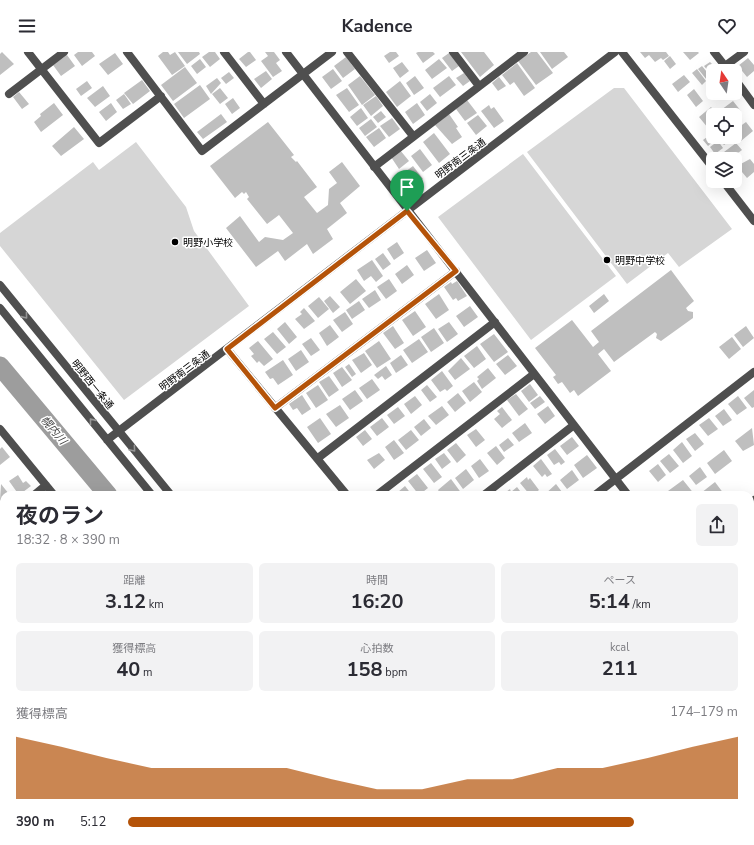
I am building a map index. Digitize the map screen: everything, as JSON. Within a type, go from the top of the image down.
[{"type":"street","points":[[28,52],[99,143],[161,96]]},
{"type":"street","points":[[9,94],[64,52]]},
{"type":"street","points":[[127,52],[202,151],[332,52]]},
{"type":"street","points":[[224,52],[264,104]]},
{"type":"street","points":[[286,52],[407,211],[456,271],[625,491]]},
{"type":"street","points":[[347,52],[413,136]]},
{"type":"street","points":[[453,52],[479,86]]},
{"type":"street","points":[[374,167],[524,52]]},
{"type":"street","name":"明野南三条通","points":[[107,440],[615,52]]},
{"type":"street","points":[[622,52],[706,159]]},
{"type":"street","points":[[714,52],[723,64]]},
{"type":"street","points":[[732,64],[744,52]]},
{"type":"street","points":[[742,89],[754,104]]},
{"type":"street","points":[[728,188],[754,221]]},
{"type":"street","points":[[275,408],[456,271]]},
{"type":"street","name":"明野西一条通","points":[[0,285],[168,491]]},
{"type":"street","points":[[0,308],[149,491]]},
{"type":"street","points":[[318,458],[495,322]]},
{"type":"street","points":[[227,349],[344,491]]},
{"type":"street","points":[[600,491],[754,372]]},
{"type":"street","points":[[382,491],[534,374]]},
{"type":"street","points":[[489,491],[574,425]]},
{"type":"street","points":[[2,434],[50,491]]},
{"type":"street","points":[[39,491],[46,486]]},
{"type":"shaded area","points":[[614,88],[624,88],[732,229],[679,267],[668,253],[627,284],[527,152]]},
{"type":"shaded area","points":[[136,142],[186,207],[194,231],[249,306],[124,400],[0,246],[0,233],[93,162],[99,170]]},
{"type":"shaded area","points":[[523,154],[616,276],[531,340],[438,217]]},
{"type":"building","points":[[2,52],[14,64],[0,75],[0,54]]},
{"type":"building","points":[[78,52],[92,52],[95,56],[82,66],[74,55]]},
{"type":"building","points":[[163,52],[168,52],[170,55],[175,52],[185,66],[172,75],[158,56]]},
{"type":"building","points":[[178,52],[199,52],[200,54],[187,64]]},
{"type":"building","points":[[209,52],[215,52],[220,59],[210,67],[202,57]]},
{"type":"building","points":[[250,52],[256,60],[246,67],[239,59]]},
{"type":"building","points":[[265,52],[274,52],[280,60],[276,63],[282,71],[273,77],[261,61],[268,56]]},
{"type":"building","points":[[390,52],[396,52],[399,56],[389,63],[384,56]]},
{"type":"building","points":[[433,52],[435,54],[423,63],[416,53]]},
{"type":"building","points":[[461,52],[484,52],[494,65],[480,77]]},
{"type":"building","points":[[531,52],[537,52],[553,73],[536,85],[518,61]]},
{"type":"building","points":[[540,52],[564,52],[568,57],[552,69]]},
{"type":"building","points":[[640,52],[666,52],[669,56],[663,60],[661,58],[655,62],[649,55],[645,58]]},
{"type":"building","points":[[683,52],[698,52],[699,53],[690,60]]},
{"type":"building","points":[[115,53],[123,64],[108,75],[99,64]]},
{"type":"building","points":[[449,53],[459,66],[452,71],[442,58]]},
{"type":"building","points":[[67,55],[75,66],[61,76],[53,65]]},
{"type":"building","points":[[670,56],[676,64],[670,69],[664,61]]},
{"type":"building","points":[[346,57],[355,69],[343,78],[334,66]]},
{"type":"building","points":[[748,58],[754,65],[754,71],[747,77],[742,71],[742,64],[740,64]]},
{"type":"building","points":[[200,59],[206,67],[197,74],[191,66]]},
{"type":"building","points":[[439,59],[447,68],[432,79],[425,70]]},
{"type":"building","points":[[402,62],[409,71],[400,78],[393,68]]},
{"type":"building","points":[[517,63],[535,88],[524,96],[514,82],[510,85],[502,75]]},
{"type":"building","points":[[702,66],[706,71],[706,79],[698,69]]},
{"type":"building","points":[[185,67],[197,83],[173,101],[161,85]]},
{"type":"building","points":[[333,69],[342,81],[331,89],[322,77]]},
{"type":"building","points":[[697,69],[706,81],[702,85],[692,73]]},
{"type":"building","points":[[266,71],[272,79],[261,88],[254,79]]},
{"type":"building","points":[[229,72],[234,78],[226,84],[221,78]]},
{"type":"building","points":[[464,73],[470,81],[463,86],[456,78]]},
{"type":"building","points":[[684,75],[690,82],[678,92],[672,84]]},
{"type":"building","points":[[360,76],[375,95],[362,105],[348,85]]},
{"type":"building","points":[[415,76],[424,88],[414,95],[406,83]]},
{"type":"building","points":[[449,76],[456,85],[440,97],[433,88]]},
{"type":"building","points":[[499,77],[506,86],[498,91],[492,83]]},
{"type":"building","points":[[217,78],[221,83],[211,94],[206,86]]},
{"type":"building","points":[[142,80],[150,91],[133,104],[124,93]]},
{"type":"building","points":[[87,81],[92,88],[81,96],[76,89]]},
{"type":"building","points":[[400,81],[411,96],[397,107],[386,92]]},
{"type":"building","points":[[200,85],[210,99],[184,118],[174,104]]},
{"type":"building","points":[[103,86],[110,96],[95,107],[87,98]]},
{"type":"building","points":[[220,88],[228,98],[220,104],[212,94]]},
{"type":"building","points":[[347,88],[359,105],[349,112],[336,95]]},
{"type":"building","points":[[694,89],[703,101],[696,107],[687,95]]},
{"type":"building","points":[[19,92],[29,104],[22,109],[13,97]]},
{"type":"building","points":[[124,94],[131,104],[123,109],[116,100]]},
{"type":"building","points":[[430,94],[437,103],[427,111],[420,102]]},
{"type":"building","points":[[376,96],[383,106],[371,116],[363,105]]},
{"type":"building","points":[[233,98],[240,108],[232,114],[225,104]]},
{"type":"building","points":[[467,100],[477,113],[465,121],[456,109]]},
{"type":"building","points":[[733,101],[739,108],[724,108]]},
{"type":"building","points":[[54,103],[63,115],[41,132],[34,122],[41,116],[40,114]]},
{"type":"building","points":[[111,103],[117,112],[106,121],[99,112]]},
{"type":"building","points":[[417,103],[425,115],[413,124],[405,112]]},
{"type":"building","points":[[489,105],[491,109],[494,107],[504,121],[494,128],[481,111]]},
{"type":"building","points":[[361,108],[368,118],[357,126],[350,117]]},
{"type":"building","points":[[381,111],[386,117],[378,123],[373,117]]},
{"type":"building","points":[[706,111],[706,126],[699,117]]},
{"type":"building","points":[[221,114],[227,122],[203,139],[197,132]]},
{"type":"building","points":[[449,114],[458,127],[456,128],[462,137],[452,144],[435,125]]},
{"type":"building","points":[[478,115],[487,126],[476,135],[467,123]]},
{"type":"building","points":[[392,118],[400,129],[389,137],[380,126]]},
{"type":"building","points":[[371,119],[377,127],[365,136],[359,128]]},
{"type":"building","points":[[268,122],[294,155],[291,157],[296,162],[297,161],[317,187],[304,197],[317,213],[328,205],[329,189],[337,183],[329,172],[342,162],[360,186],[340,203],[347,213],[327,229],[333,239],[313,254],[307,244],[285,261],[278,251],[256,267],[226,228],[240,216],[259,242],[265,237],[283,240],[293,233],[279,215],[267,224],[247,199],[249,197],[246,192],[244,194],[242,192],[235,198],[210,166]]},
{"type":"building","points":[[746,122],[753,131],[742,140],[742,125]]},
{"type":"building","points":[[74,127],[84,139],[61,156],[52,146]]},
{"type":"building","points":[[379,128],[386,138],[374,147],[366,137]]},
{"type":"building","points":[[434,133],[450,154],[439,163],[423,142]]},
{"type":"building","points":[[714,144],[720,144],[723,148],[718,152],[714,152],[710,147]]},
{"type":"building","points":[[735,144],[737,144],[742,150],[739,152],[724,152]]},
{"type":"building","points":[[420,149],[432,165],[423,172],[411,156]]},
{"type":"building","points":[[400,150],[409,161],[399,169],[391,157]]},
{"type":"building","points":[[750,159],[754,164],[754,172],[747,178],[742,172],[742,163]]},
{"type":"building","points":[[413,166],[423,179],[411,188],[401,175]]},
{"type":"building","points":[[397,242],[404,253],[394,260],[387,249]]},
{"type":"building","points":[[427,250],[436,263],[424,271],[415,258]]},
{"type":"building","points":[[383,253],[391,264],[383,270],[375,259]]},
{"type":"building","points":[[372,260],[383,276],[376,282],[371,276],[364,281],[357,270]]},
{"type":"building","points":[[407,265],[414,275],[402,284],[395,274]]},
{"type":"building","points":[[671,270],[694,301],[686,308],[688,311],[693,312],[693,318],[661,341],[656,338],[657,334],[655,332],[614,362],[604,349],[598,354],[611,371],[578,396],[574,390],[570,393],[562,382],[558,384],[553,377],[556,375],[535,348],[572,320],[593,347],[599,342],[591,331]]},
{"type":"building","points":[[356,279],[366,291],[350,304],[340,292]]},
{"type":"building","points":[[389,279],[397,291],[386,299],[377,287]]},
{"type":"building","points":[[457,281],[467,296],[458,301],[456,298],[453,300],[444,287],[451,282],[452,284]]},
{"type":"building","points":[[375,290],[381,300],[369,308],[362,299]]},
{"type":"building","points":[[439,294],[449,310],[436,319],[425,304]]},
{"type":"building","points":[[604,294],[609,301],[594,313],[589,306]]},
{"type":"building","points":[[330,296],[340,307],[333,313],[324,301]]},
{"type":"building","points":[[319,297],[329,309],[318,318],[308,306]]},
{"type":"building","points":[[359,301],[365,310],[352,319],[346,310]]},
{"type":"building","points":[[470,306],[478,317],[464,327],[456,316]]},
{"type":"building","points":[[304,308],[315,321],[304,329],[295,319],[302,314],[300,312]]},
{"type":"building","points":[[415,311],[426,327],[413,336],[402,320]]},
{"type":"building","points":[[345,312],[353,324],[342,332],[333,320]]},
{"type":"building","points":[[285,322],[297,337],[289,344],[277,329]]},
{"type":"building","points":[[449,322],[458,334],[447,342],[438,329]]},
{"type":"building","points":[[330,325],[339,337],[327,346],[319,333]]},
{"type":"building","points":[[393,326],[404,343],[395,349],[383,333]]},
{"type":"building","points":[[746,326],[754,338],[743,347],[734,335]]},
{"type":"building","points":[[434,328],[444,343],[431,352],[421,337]]},
{"type":"building","points":[[273,332],[286,347],[277,354],[264,339]]},
{"type":"building","points":[[494,334],[508,352],[494,362],[480,344]]},
{"type":"building","points":[[732,337],[741,349],[729,359],[719,347]]},
{"type":"building","points":[[311,338],[320,350],[311,356],[302,344]]},
{"type":"building","points":[[419,339],[428,352],[412,363],[403,350]]},
{"type":"building","points":[[258,341],[273,359],[264,366],[259,361],[257,363],[251,356],[254,354],[249,348]]},
{"type":"building","points":[[379,341],[391,359],[377,368],[365,351]]},
{"type":"building","points":[[477,346],[486,359],[474,368],[464,356]]},
{"type":"building","points":[[301,350],[309,362],[296,371],[288,359]]},
{"type":"building","points":[[364,353],[372,365],[361,373],[352,360]]},
{"type":"building","points":[[401,355],[408,365],[396,373],[390,363]]},
{"type":"building","points":[[508,355],[517,366],[505,375],[496,364]]},
{"type":"building","points":[[461,358],[470,369],[455,380],[448,371]]},
{"type":"building","points":[[283,360],[293,375],[278,385],[273,378],[270,379],[265,372]]},
{"type":"building","points":[[349,364],[356,374],[352,377],[345,367]]},
{"type":"building","points":[[386,366],[392,375],[385,380],[382,376],[378,379],[374,375]]},
{"type":"building","points":[[342,367],[352,380],[342,387],[333,373]]},
{"type":"building","points":[[488,368],[496,378],[482,389],[477,381],[479,379],[477,377]]},
{"type":"building","points":[[442,371],[453,386],[447,391],[445,389],[440,392],[431,380]]},
{"type":"building","points":[[329,376],[339,390],[329,397],[319,382]]},
{"type":"building","points":[[372,379],[380,390],[367,399],[359,388]]},
{"type":"building","points":[[474,382],[482,392],[470,402],[462,391]]},
{"type":"building","points":[[530,384],[538,395],[529,402],[521,391]]},
{"type":"building","points":[[318,385],[328,400],[316,408],[306,393]]},
{"type":"building","points":[[427,385],[437,397],[430,402],[421,390]]},
{"type":"building","points":[[355,390],[363,401],[350,410],[342,399]]},
{"type":"building","points":[[754,390],[754,407],[752,408],[744,398]]},
{"type":"building","points":[[458,393],[466,403],[455,412],[447,402]]},
{"type":"building","points":[[516,394],[528,409],[519,416],[507,400]]},
{"type":"building","points":[[302,395],[311,409],[302,415],[297,408],[293,410],[289,404]]},
{"type":"building","points":[[415,396],[422,405],[411,414],[404,404]]},
{"type":"building","points":[[540,396],[545,402],[535,409],[530,403]]},
{"type":"building","points":[[738,396],[747,408],[737,415],[728,404]]},
{"type":"building","points":[[340,405],[349,418],[336,427],[326,414]]},
{"type":"building","points":[[442,406],[449,415],[436,425],[428,416]]},
{"type":"building","points":[[548,406],[555,416],[545,424],[537,414]]},
{"type":"building","points":[[398,407],[405,416],[394,424],[387,415]]},
{"type":"building","points":[[502,407],[512,420],[502,428],[494,419],[500,414],[497,411]]},
{"type":"building","points":[[724,409],[732,420],[723,426],[715,416]]},
{"type":"building","points":[[320,418],[331,434],[318,443],[307,427]]},
{"type":"building","points":[[382,418],[389,427],[377,436],[370,427]]},
{"type":"building","points":[[709,418],[718,429],[708,436],[699,425]]},
{"type":"building","points":[[424,419],[431,428],[421,436],[414,427]]},
{"type":"building","points":[[525,423],[532,433],[519,442],[512,433]]},
{"type":"building","points":[[752,428],[754,445],[743,451],[735,441]]},
{"type":"building","points":[[476,429],[485,440],[476,447],[467,435]]},
{"type":"building","points":[[365,430],[372,439],[363,446],[356,437]]},
{"type":"building","points":[[411,430],[419,440],[406,450],[398,440]]},
{"type":"building","points":[[695,433],[704,444],[695,451],[686,439]]},
{"type":"building","points":[[572,437],[579,446],[567,455],[560,446]]},
{"type":"building","points":[[508,438],[514,445],[504,452],[499,445]]},
{"type":"building","points":[[394,440],[404,453],[394,460],[385,447]]},
{"type":"building","points":[[682,442],[692,456],[683,463],[673,450]]},
{"type":"building","points":[[456,443],[466,455],[457,463],[447,450]]},
{"type":"building","points":[[496,446],[505,458],[497,465],[487,453]]},
{"type":"building","points":[[2,447],[10,457],[0,465],[0,449]]},
{"type":"building","points":[[555,449],[565,462],[561,465],[559,462],[554,465],[547,455]]},
{"type":"building","points":[[724,450],[732,461],[715,474],[707,463]]},
{"type":"building","points":[[379,453],[385,460],[374,469],[367,460]]},
{"type":"building","points":[[444,453],[451,462],[442,469],[435,459]]},
{"type":"building","points":[[669,454],[679,466],[670,473],[660,461]]},
{"type":"building","points":[[587,455],[597,468],[583,478],[574,465]]},
{"type":"building","points":[[480,459],[489,471],[479,478],[471,466]]},
{"type":"building","points":[[541,459],[552,474],[547,477],[545,474],[542,477],[533,466]]},
{"type":"building","points":[[431,463],[442,477],[434,483],[423,469]]},
{"type":"building","points":[[658,464],[666,475],[658,482],[649,471]]},
{"type":"building","points":[[700,467],[707,477],[696,485],[689,476]]},
{"type":"building","points":[[466,469],[474,480],[463,489],[455,478]]},
{"type":"building","points":[[572,470],[579,480],[567,489],[560,480]]},
{"type":"building","points":[[417,474],[428,488],[424,491],[416,491],[408,481]]},
{"type":"building","points":[[18,475],[23,483],[26,481],[31,486],[24,491],[16,491],[9,481]]},
{"type":"building","points":[[527,477],[528,480],[530,478],[539,490],[527,491],[520,483]]},
{"type":"building","points":[[451,479],[460,491],[439,491]]},
{"type":"building","points":[[683,480],[692,491],[668,491]]},
{"type":"building","points":[[715,482],[722,491],[704,491]]},
{"type":"building","points":[[1,484],[7,491],[1,491]]},
{"type":"building","points":[[556,484],[561,491],[548,491]]},
{"type":"building","points":[[405,486],[409,491],[399,491]]},
{"type":"building","points":[[517,487],[520,491],[512,491]]},
{"type":"waterway","name":"幌内川","points":[[0,366],[105,491]]},
{"type":"place","name":"明野小学校","points":[[175,242]]},
{"type":"place","name":"明野中学校","points":[[607,260]]},
{"type":"route","points":[[407,211],[456,271],[275,408],[227,349],[407,211]]}]
